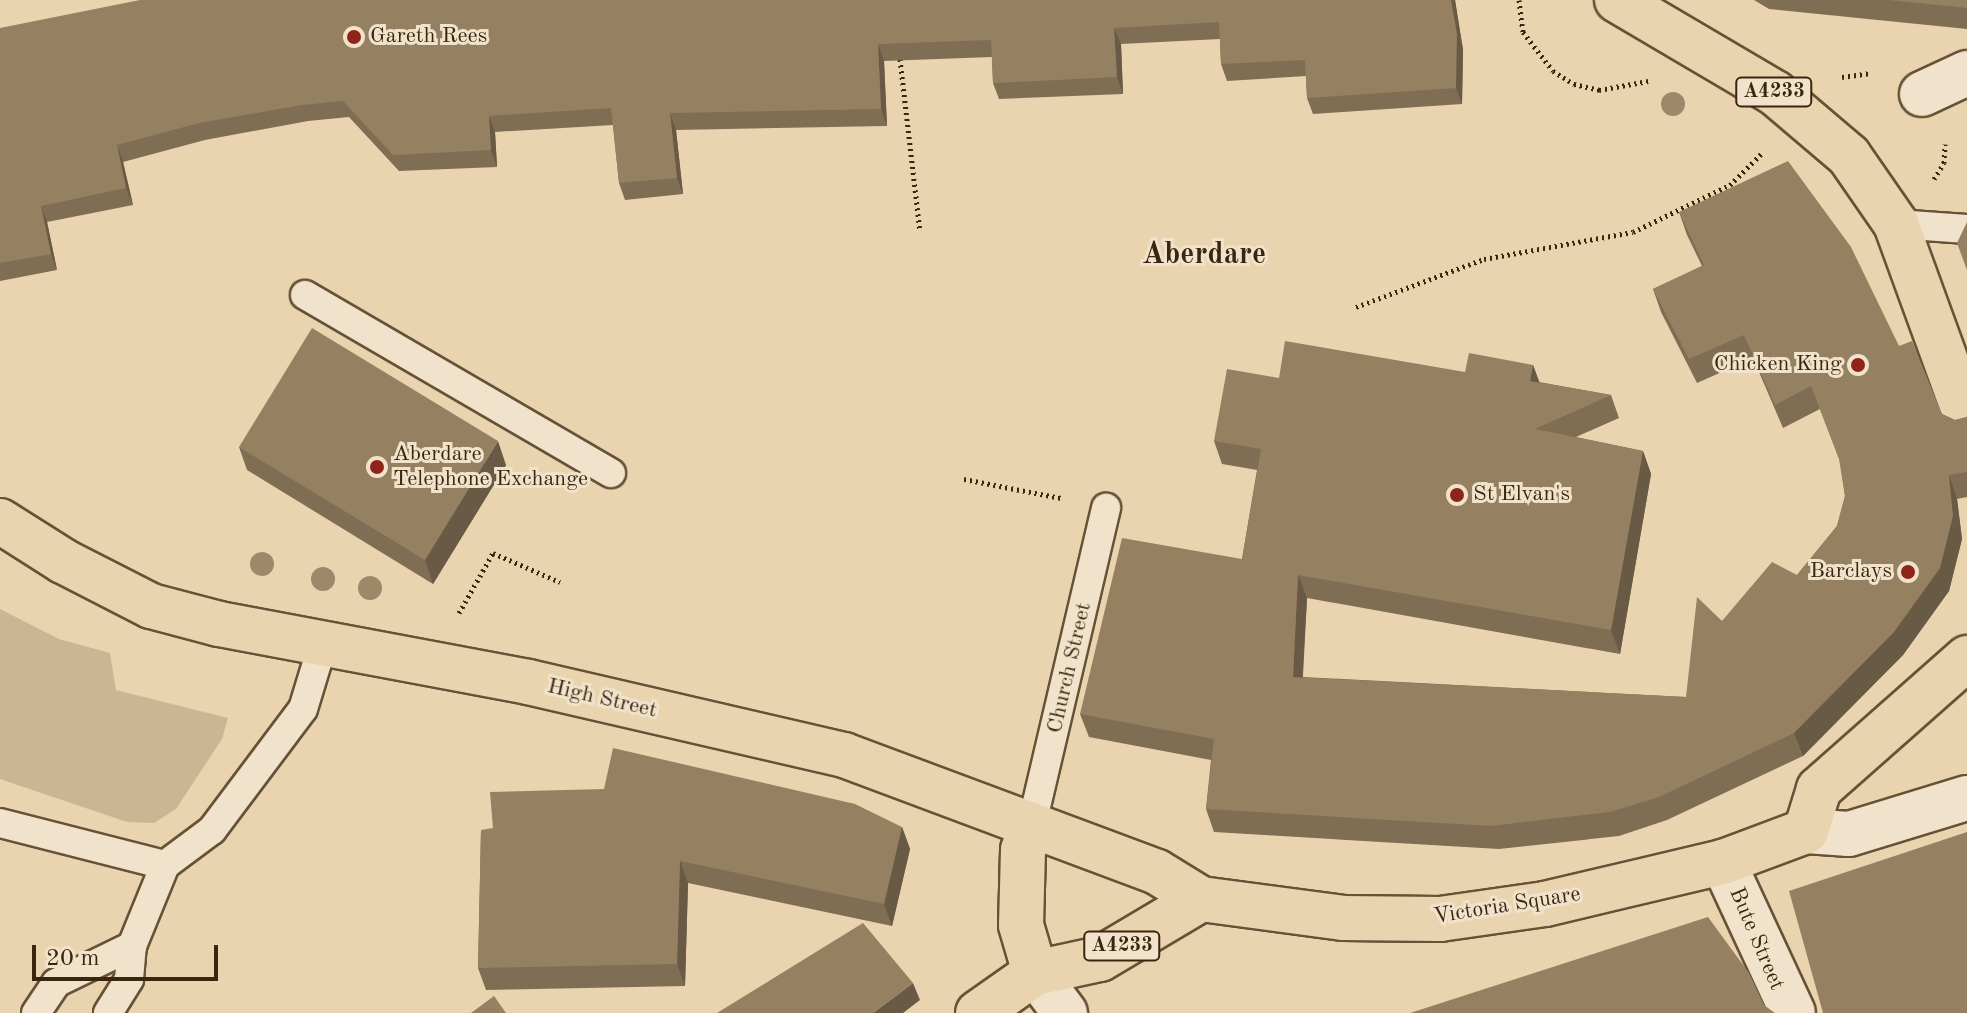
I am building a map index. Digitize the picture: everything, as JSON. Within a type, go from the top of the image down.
[{"type":"main road","name":"A4233","points":[[1617,0],[1798,109],[1849,156],[1896,224],[1967,419]]},
{"type":"main road","name":"High Street","points":[[0,521],[63,561],[151,606],[528,682],[844,755],[1031,828],[1157,872],[1201,899]]},
{"type":"main road","points":[[1806,831],[1819,789],[1967,658]]},
{"type":"main road","points":[[1031,828],[1023,850],[1021,925],[1035,973]]},
{"type":"main road","name":"Victoria Square","points":[[1201,899],[1343,918],[1440,919],[1545,904],[1723,862],[1806,831]]},
{"type":"main road","name":"A4233","points":[[978,1013],[1035,973],[1100,959],[1201,899]]},
{"type":"street","points":[[1922,94],[1967,73]]},
{"type":"street","name":"Victoria Square","points":[[1806,831],[1849,834],[1967,798]]},
{"type":"street","name":"Bute Street","points":[[1723,862],[1793,1013]]},
{"type":"street","points":[[1035,973],[1065,1013]]},
{"type":"lane","points":[[1896,224],[1967,229]]},
{"type":"lane","points":[[305,295],[611,473]]},
{"type":"lane","name":"Church Street","points":[[1031,828],[1106,508]]},
{"type":"lane","points":[[108,1013],[129,979],[132,946],[165,865],[212,830],[303,709],[323,643]]},
{"type":"lane","points":[[0,823],[165,865]]},
{"type":"lane","points":[[36,1013],[56,983],[132,946]]},
{"type":"path","points":[[1519,0],[1523,32],[1535,54],[1574,84],[1624,89],[1660,73]]},
{"type":"path","points":[[900,59],[920,231]]},
{"type":"path","points":[[1356,307],[1484,259],[1633,232],[1730,185],[1755,166],[1768,145]]},
{"type":"path","points":[[964,479],[1072,500]]},
{"type":"path","points":[[458,614],[493,553],[560,582]]},
{"type":"shaded area","points":[[0,609],[59,639],[110,653],[116,690],[228,718],[222,739],[176,809],[154,823],[127,822],[0,779]]},
{"type":"building","points":[[140,0],[1451,0],[1457,34],[1456,88],[1307,98],[1305,60],[1221,64],[1219,22],[1114,28],[1117,77],[993,83],[991,40],[878,44],[881,109],[670,113],[677,178],[619,183],[611,108],[489,116],[491,150],[393,155],[343,101],[302,105],[199,123],[117,145],[126,188],[41,206],[51,254],[0,263],[0,28]]},
{"type":"building","points":[[1889,0],[1967,0],[1967,8]]},
{"type":"building","points":[[1788,161],[1851,247],[1899,346],[1912,341],[1942,414],[1955,420],[1967,417],[1967,472],[1949,475],[1953,516],[1940,568],[1894,632],[1794,733],[1659,797],[1610,812],[1491,826],[1206,809],[1214,739],[1080,714],[1122,538],[1242,559],[1261,449],[1214,441],[1227,369],[1279,378],[1285,341],[1465,372],[1469,353],[1533,365],[1530,381],[1611,395],[1535,429],[1643,451],[1611,630],[1298,575],[1293,677],[1686,697],[1697,597],[1722,621],[1772,562],[1797,575],[1837,526],[1845,496],[1839,459],[1811,386],[1775,405],[1744,335],[1689,359],[1653,289],[1704,265],[1679,212]]},
{"type":"building","points":[[1967,222],[1967,270],[1957,243]]},
{"type":"building","name":"Aberdare Telephone Exchange","points":[[312,328],[498,441],[425,560],[239,447]]},
{"type":"building","points":[[613,748],[855,804],[902,827],[884,904],[680,861],[677,964],[478,968],[481,830],[493,828],[490,792],[604,789]]},
{"type":"building","points":[[1967,832],[1967,1013],[1823,1013],[1789,891]]},
{"type":"building","points":[[1708,917],[1749,973],[1764,1005],[1775,1013],[1410,1013]]},
{"type":"building","points":[[863,923],[913,983],[873,1013],[717,1013]]},
{"type":"building","points":[[494,996],[506,1013],[471,1013]]},
{"type":"place","name":"Gareth Rees","points":[[354,37]]},
{"type":"place","name":"Chicken King","points":[[1858,365]]},
{"type":"place","name":"Aberdare Telephone Exchange","points":[[377,467]]},
{"type":"place","name":"St Elvan's","points":[[1457,495]]},
{"type":"place","name":"Barclays","points":[[1908,572]]},
{"type":"district","name":"Aberdare","points":[[1204,255]]}]
